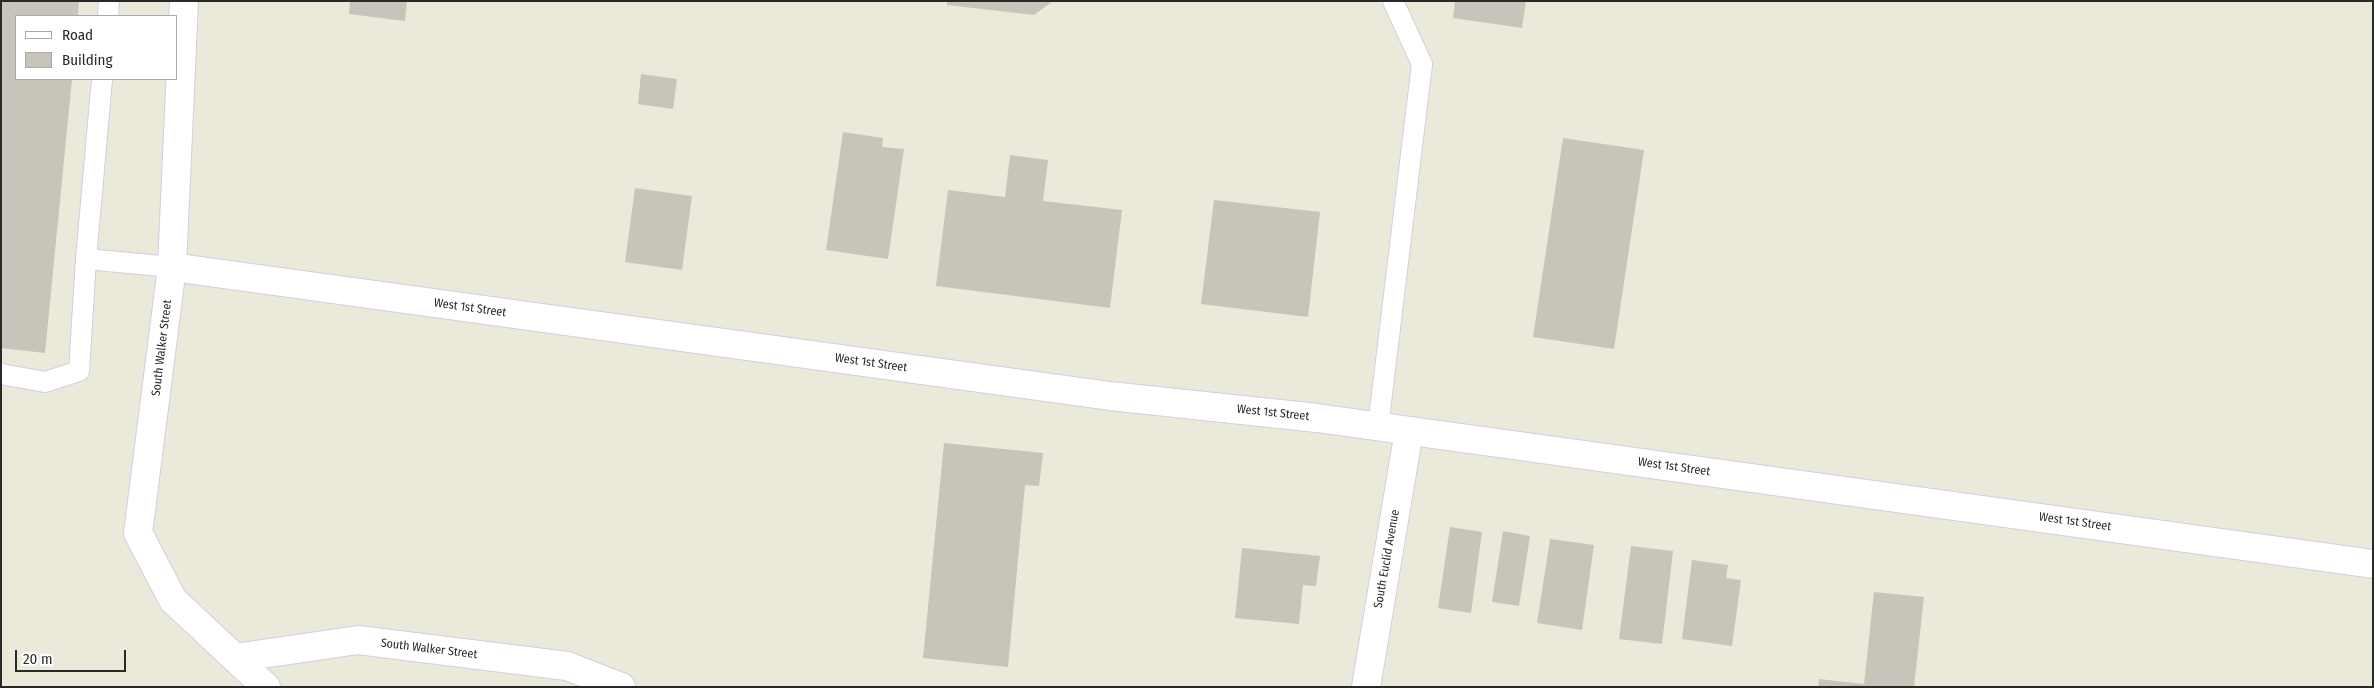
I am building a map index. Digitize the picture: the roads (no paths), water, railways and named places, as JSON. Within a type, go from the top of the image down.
[{"type":"street","name":"South Walker Street","points":[[184,1],[172,267],[138,533],[174,600],[266,687]]},
{"type":"street","name":"West 1st Street","points":[[172,267],[1101,395],[1378,426],[2373,564]]},
{"type":"street","name":"South Euclid Avenue","points":[[1366,687],[1409,431]]},
{"type":"street","name":"South Walker Street","points":[[235,658],[358,640],[567,666],[621,687]]},
{"type":"lane","points":[[108,15],[109,1]]},
{"type":"lane","points":[[1378,426],[1422,64],[1393,1]]},
{"type":"lane","points":[[1,374],[45,382],[79,371],[86,259],[102,80]]},
{"type":"lane","points":[[86,259],[172,267]]}]
